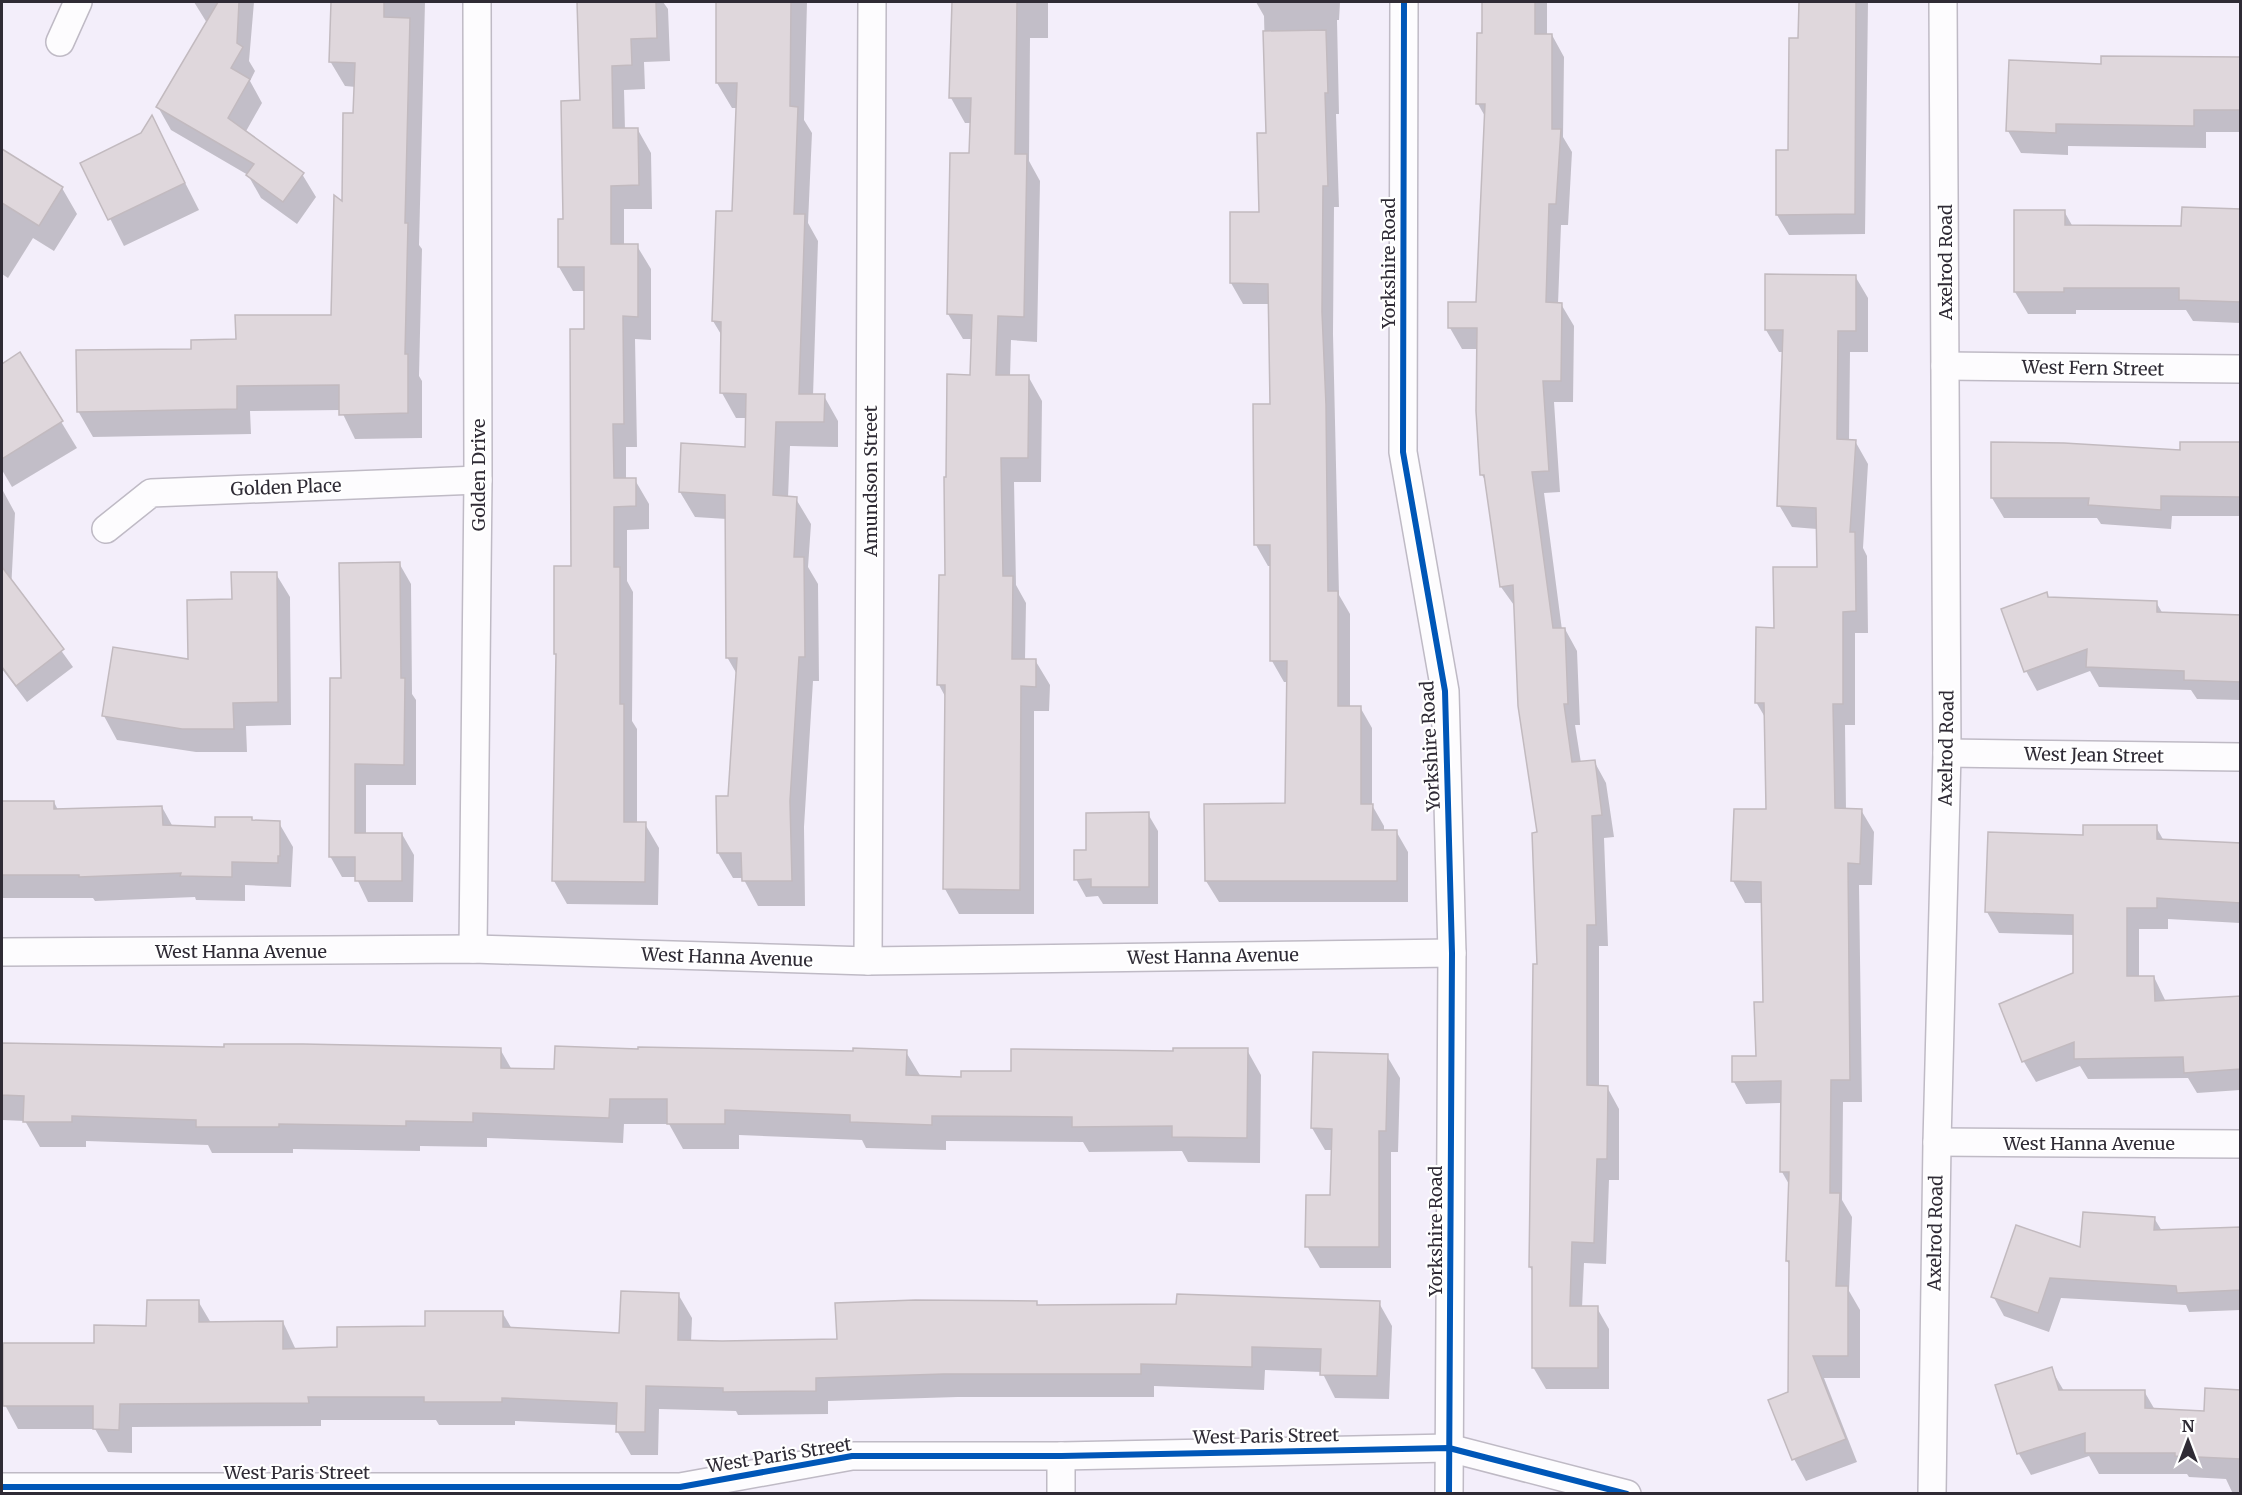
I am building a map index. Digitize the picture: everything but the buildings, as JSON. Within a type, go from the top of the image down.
[{"type":"street","points":[[60,42],[78,2]]},
{"type":"street","name":"Golden Drive","points":[[473,949],[478,480],[477,2]]},
{"type":"street","name":"Amundson Street","points":[[868,961],[872,2]]},
{"type":"street","name":"Yorkshire Road","points":[[1404,2],[1403,452],[1445,691],[1452,953],[1449,1494]]},
{"type":"street","name":"Axelrod Road","points":[[1932,1494],[1936,1142],[1947,753],[1943,2]]},
{"type":"street","name":"West Fern Street","points":[[1945,366],[2241,369]]},
{"type":"street","name":"Golden Place","points":[[106,529],[151,493],[478,480]]},
{"type":"street","name":"West Jean Street","points":[[1947,753],[2241,757]]},
{"type":"street","name":"West Hanna Avenue","points":[[2,952],[473,949],[868,961],[1452,953]]},
{"type":"street","name":"West Hanna Avenue","points":[[1936,1142],[2241,1144]]},
{"type":"street","name":"West Paris Street","points":[[2,1487],[680,1487],[852,1456],[1061,1456],[1449,1448],[1627,1494]]},
{"type":"street","points":[[1060,1494],[1061,1456]]},
{"type":"cycle path","points":[[1404,2],[1403,452],[1445,691],[1452,953],[1449,1494]]},
{"type":"cycle path","points":[[2,1487],[680,1487],[852,1456],[1061,1456],[1449,1448],[1627,1494]]}]
